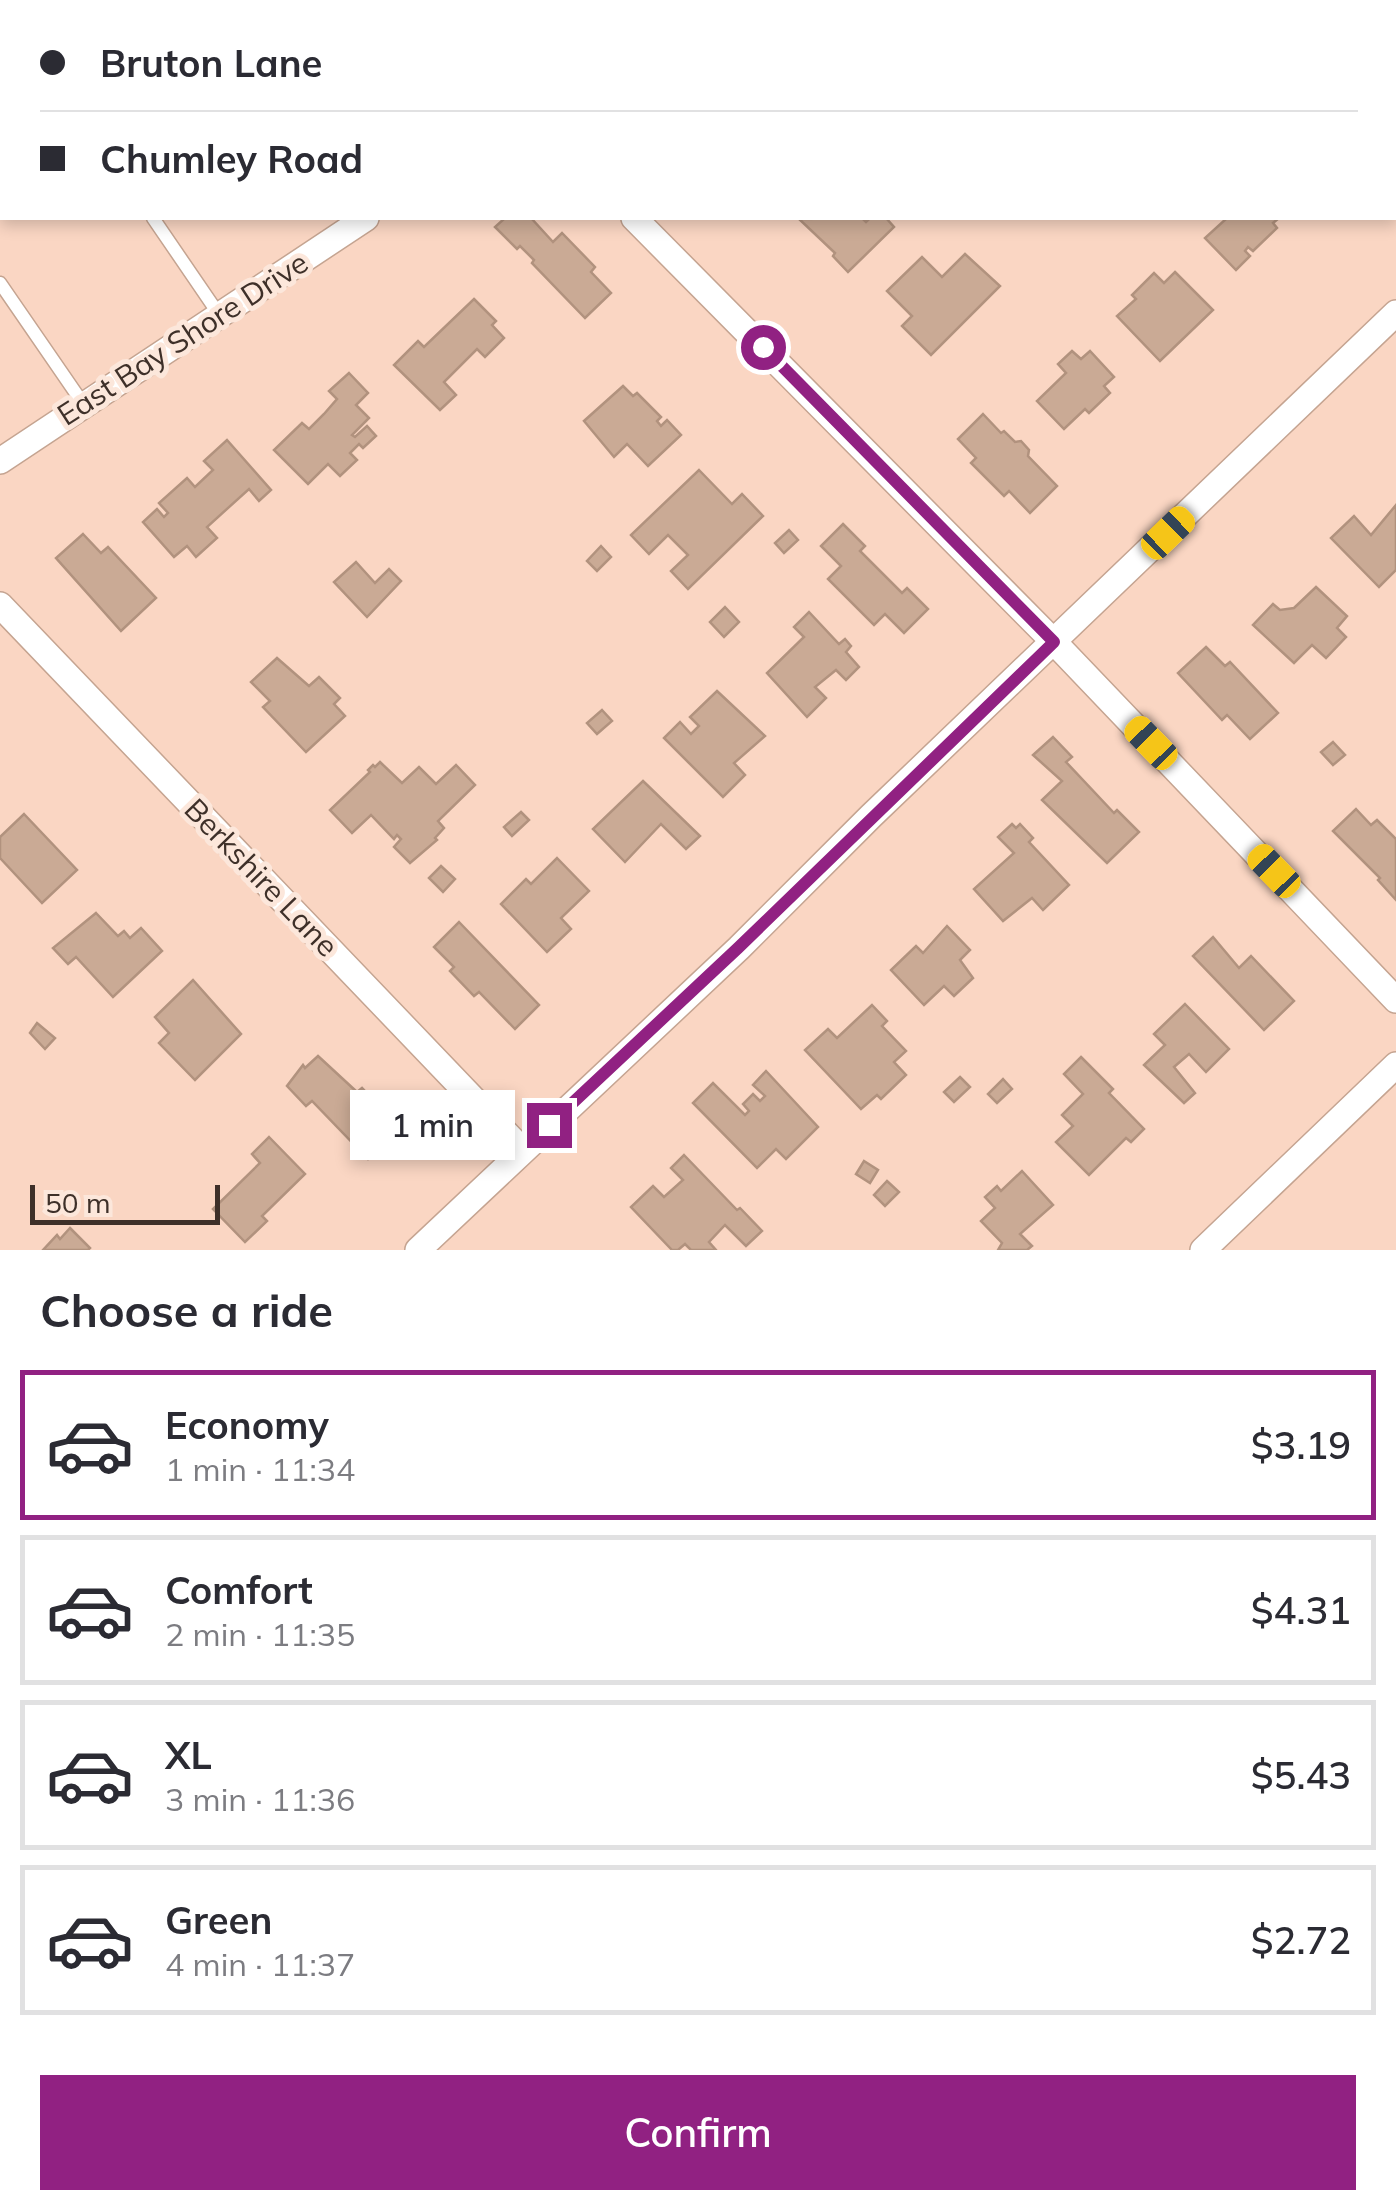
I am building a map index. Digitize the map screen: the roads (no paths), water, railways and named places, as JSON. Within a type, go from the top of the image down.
[{"type":"street","name":"East Bay Shore Drive","points":[[0,461],[363,220]]},
{"type":"street","points":[[636,220],[1054,642],[1396,1000]]},
{"type":"street","points":[[418,1250],[738,948],[1396,314]]},
{"type":"street","name":"Berkshire Lane","points":[[0,604],[522,1150]]},
{"type":"street","points":[[1204,1250],[1396,1065]]},
{"type":"lane","points":[[154,220],[220,316]]},
{"type":"lane","points":[[0,283],[84,405]]}]
